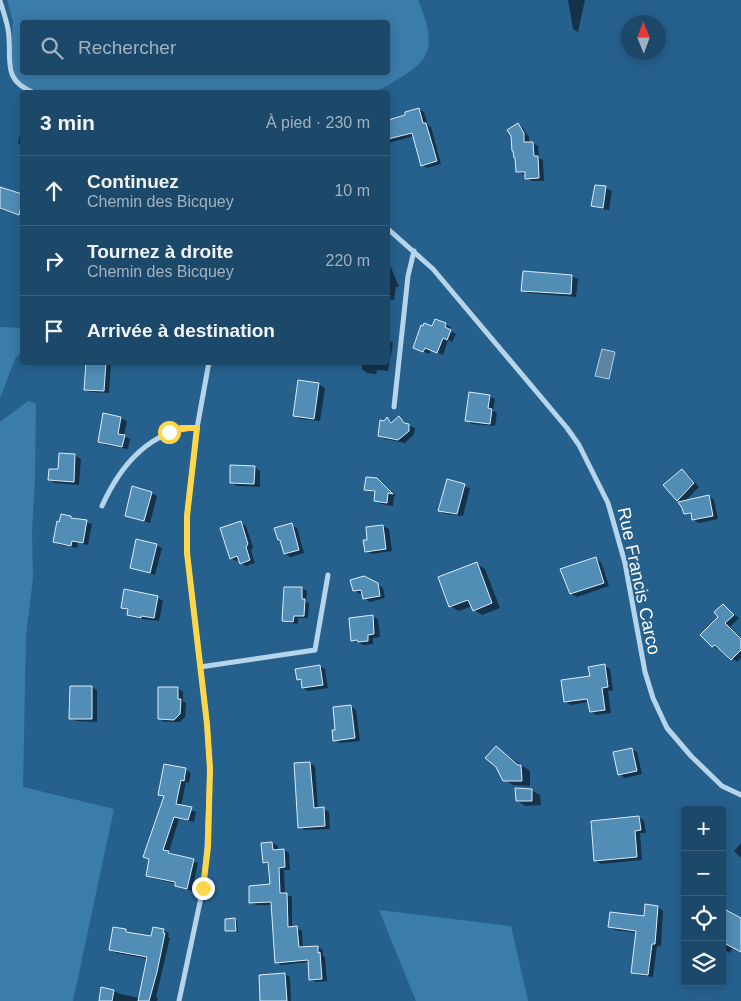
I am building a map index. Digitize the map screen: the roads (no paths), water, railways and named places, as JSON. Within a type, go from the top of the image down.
[{"type":"street","points":[[0,2],[8,29],[8,60],[11,75],[21,88],[27,90]]},
{"type":"street","name":"Rue Francis Carco","points":[[390,231],[433,269],[567,428],[579,445],[608,503],[625,563],[645,672],[653,698],[667,728],[691,756],[722,786],[741,795]]},
{"type":"street","points":[[394,407],[408,276],[414,251]]},
{"type":"street","points":[[179,1001],[203,888],[208,847],[210,769],[187,553],[187,516],[197,428],[208,365]]},
{"type":"street","points":[[102,506],[117,478],[140,451],[167,433],[181,428],[197,428]]},
{"type":"street","points":[[200,667],[315,650],[328,575]]}]
